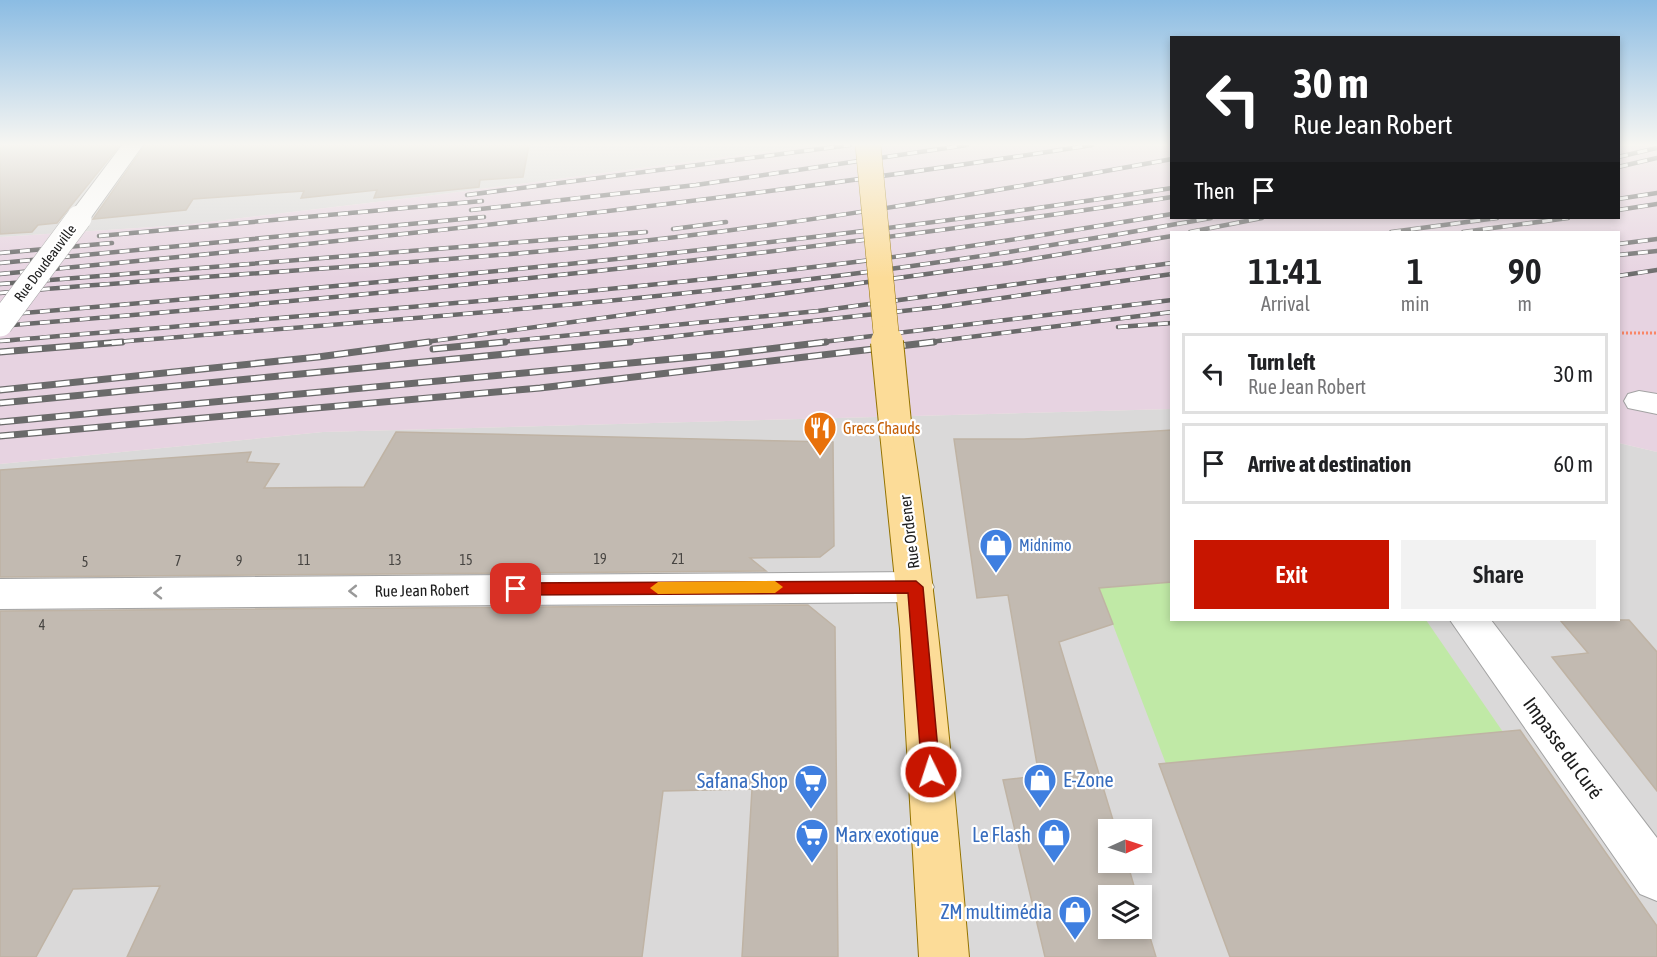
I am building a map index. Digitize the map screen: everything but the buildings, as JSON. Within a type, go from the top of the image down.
[{"type":"main road","name":"Rue Ordener","points":[[872,190],[896,433],[916,587],[944,957]]},
{"type":"street","name":"Rue Doudeauville","points":[[0,324],[99,190]]},
{"type":"street","name":"Rue Jean Robert","points":[[0,594],[916,587]]},
{"type":"street","name":"Impasse du Curé","points":[[1470,621],[1657,877]]},
{"type":"path","points":[[1620,333],[1657,333]]},
{"type":"shaded area","points":[[0,190],[475,190],[183,225],[0,237]]},
{"type":"shaded area","points":[[475,190],[1170,190],[1170,219],[1620,219],[1620,190],[1657,190],[1657,452],[1620,443],[1620,231],[1170,231],[1170,409],[323,432],[0,464],[0,237],[183,225]]},
{"type":"shaded area","points":[[1170,409],[1170,621],[1620,621],[1620,443],[1657,452],[1657,957],[0,957],[0,464],[323,432]]},
{"type":"green space","points":[[1170,582],[1170,621],[1427,621],[1503,732],[1166,764],[1099,588]]},
{"type":"railway","points":[[467,195],[508,190]]},
{"type":"railway","points":[[471,210],[654,190]]},
{"type":"railway","points":[[0,274],[274,248],[777,190]]},
{"type":"railway","points":[[0,293],[597,246],[741,229],[1000,190]]},
{"type":"railway","points":[[0,315],[587,262],[880,229],[1161,190]]},
{"type":"railway","points":[[1620,199],[1657,193]]},
{"type":"railway","points":[[0,326],[441,287],[734,256],[1170,197]]},
{"type":"railway","points":[[99,236],[482,201]]},
{"type":"railway","points":[[1620,210],[1657,204]]},
{"type":"railway","points":[[0,341],[440,305],[660,284],[879,259],[1170,214]]},
{"type":"railway","points":[[0,263],[484,217]]},
{"type":"railway","points":[[104,343],[711,291],[949,261],[1205,219]]},
{"type":"railway","points":[[1195,231],[1257,219]]},
{"type":"railway","points":[[1399,231],[1489,219]]},
{"type":"railway","points":[[1470,231],[1560,219]]},
{"type":"railway","points":[[673,229],[726,222]]},
{"type":"railway","points":[[0,284],[646,232]]},
{"type":"railway","points":[[418,343],[1008,263],[1170,236]]},
{"type":"railway","points":[[1620,244],[1657,239]]},
{"type":"railway","points":[[0,253],[112,243]]},
{"type":"railway","points":[[1620,255],[1657,251]]},
{"type":"railway","points":[[490,343],[818,311],[1170,263]]},
{"type":"railway","points":[[1620,276],[1657,270]]},
{"type":"railway","points":[[614,343],[939,307],[1170,274]]},
{"type":"railway","points":[[814,343],[1170,300]]},
{"type":"railway","points":[[922,343],[1170,312]]},
{"type":"railway","points":[[1118,327],[1170,323]]},
{"type":"railway","points":[[0,352],[122,342]]},
{"type":"railway","points":[[0,390],[318,357],[429,342]]},
{"type":"railway","points":[[433,349],[505,342]]},
{"type":"railway","points":[[0,403],[630,342]]},
{"type":"railway","points":[[0,422],[726,354],[826,342]]},
{"type":"railway","points":[[0,436],[540,388],[934,342]]},
{"type":"slow traffic","points":[[658,588],[775,587]]},
{"type":"place","name":"Grecs Chauds","points":[[820,457]]},
{"type":"place","name":"Midnimo","points":[[996,574]]},
{"type":"place","name":"E-Zone","points":[[1040,809]]},
{"type":"place","name":"Safana Shop","points":[[811,810]]},
{"type":"place","name":"Marx exotique","points":[[812,864]]},
{"type":"place","name":"Le Flash","points":[[1054,864]]},
{"type":"place","name":"ZM multimédia","points":[[1075,941]]},
{"type":"route","points":[[516,589],[916,587],[931,772]]}]
